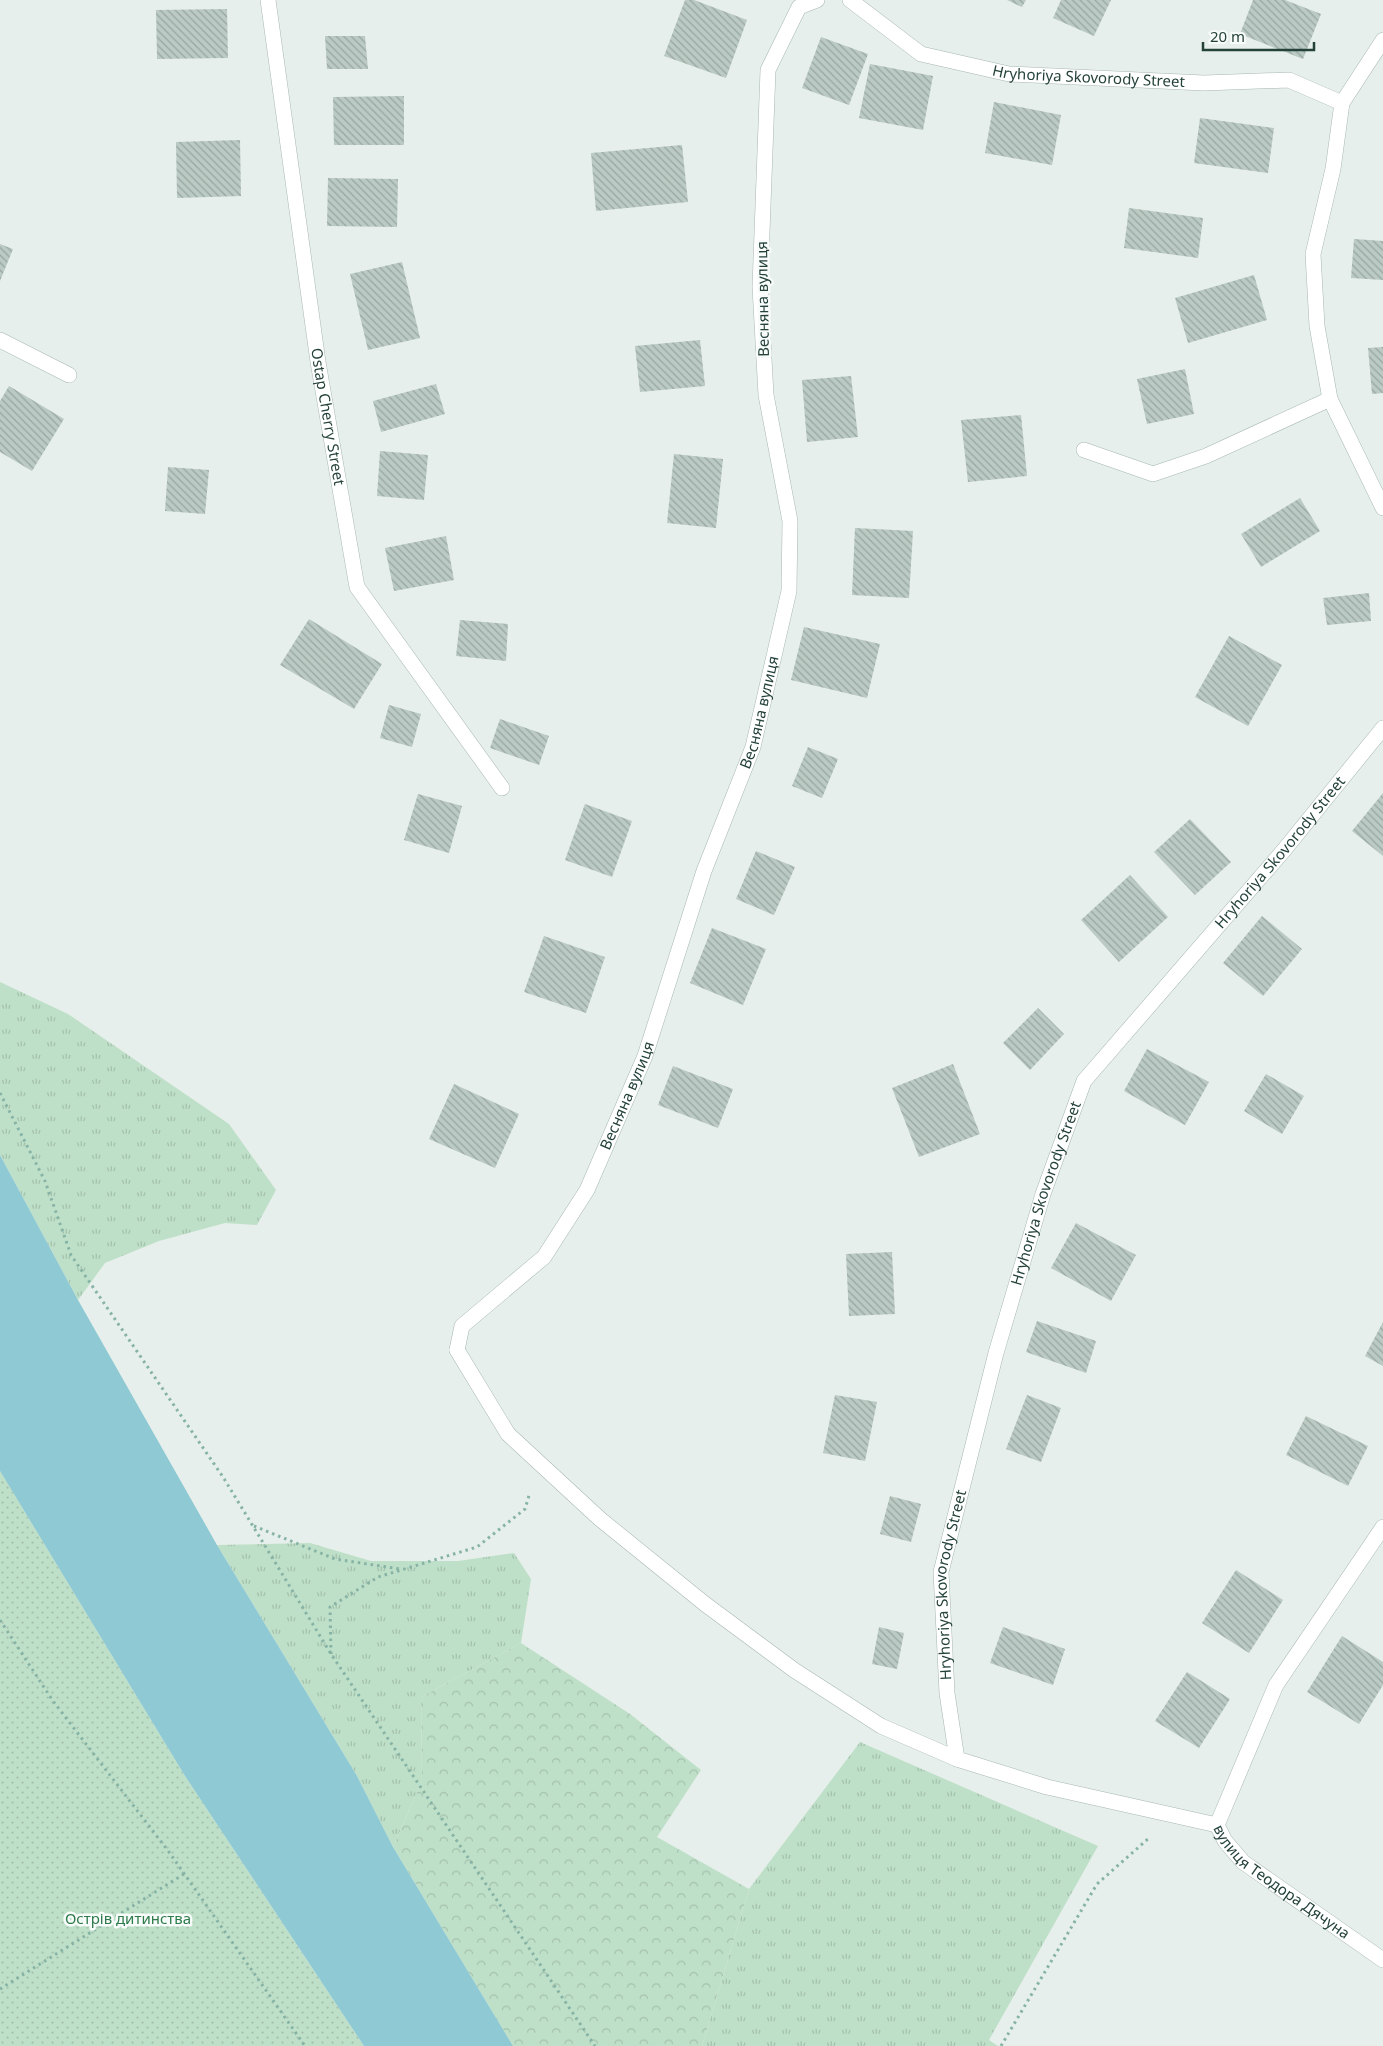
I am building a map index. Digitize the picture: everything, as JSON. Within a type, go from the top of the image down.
[{"type":"street","name":"Ostap Cherry Street","points":[[268,0],[318,362],[357,587],[502,788]]},
{"type":"street","name":"Весняна вулиця","points":[[539,1462],[508,1434],[457,1350],[462,1326],[544,1257],[586,1190],[645,1056],[704,871],[752,746],[789,591],[790,521],[766,395],[760,287],[768,70],[799,8],[817,0]]},
{"type":"street","name":"Hryhoriya Skovorody Street","points":[[850,0],[921,54],[1009,74],[1204,83],[1288,80],[1342,103]]},
{"type":"street","points":[[1383,40],[1342,103],[1333,169],[1313,254],[1317,326],[1330,399],[1383,508]]},
{"type":"street","points":[[0,340],[69,376]]},
{"type":"street","points":[[1084,450],[1153,474],[1206,456],[1330,399]]},
{"type":"street","name":"Hryhoriya Skovorody Street","points":[[958,1759],[947,1693],[941,1572],[996,1353],[1043,1194],[1084,1081],[1170,979],[1284,850],[1383,728]]},
{"type":"street","points":[[539,1462],[600,1519],[705,1604],[794,1670],[881,1726],[958,1759],[1047,1787],[1217,1825]]},
{"type":"street","name":"вулиця Теодора Дячуна","points":[[1383,1527],[1276,1685],[1217,1825],[1225,1840],[1243,1862],[1383,1960]]},
{"type":"path","points":[[0,1093],[45,1181],[71,1255],[223,1477],[331,1654],[595,2046]]},
{"type":"path","points":[[331,1654],[330,1607],[378,1576],[477,1547],[525,1509],[539,1462]]},
{"type":"path","points":[[253,1526],[336,1560],[403,1569]]},
{"type":"path","points":[[0,1620],[53,1701],[184,1874],[305,2046]]},
{"type":"path","points":[[1001,2046],[1097,1884],[1174,1816]]},
{"type":"path","points":[[0,1989],[184,1874]]},
{"type":"green space","points":[[0,982],[68,1014],[229,1124],[276,1190],[257,1225],[225,1223],[159,1241],[105,1263],[78,1300],[0,1155]]},
{"type":"green space","name":"Острів дитинства","points":[[0,1471],[185,1776],[364,2046],[0,2046]]},
{"type":"green space","points":[[310,1543],[371,1561],[458,1561],[514,1553],[531,1579],[521,1643],[421,1697],[422,1781],[393,1847],[357,1776],[217,1545]]},
{"type":"green space","points":[[521,1643],[630,1714],[701,1770],[657,1837],[749,1889],[702,2046],[513,2046],[393,1847],[422,1781],[421,1697]]},
{"type":"green space","points":[[860,1742],[1098,1846],[989,2040],[998,2046],[702,2046],[749,1889]]},
{"type":"water","points":[[0,1155],[78,1300],[217,1545],[357,1776],[393,1847],[513,2046],[364,2046],[185,1776],[0,1471]]},
{"type":"building","points":[[685,0],[694,0],[747,20],[726,78],[664,56]]},
{"type":"building","points":[[1007,0],[1026,0],[1022,7]]},
{"type":"building","points":[[1061,0],[1111,0],[1094,36],[1053,18]]},
{"type":"building","points":[[1253,0],[1285,0],[1321,14],[1303,59],[1240,34]]},
{"type":"building","points":[[227,9],[228,58],[157,59],[156,10]]},
{"type":"building","points":[[325,36],[365,36],[368,69],[327,69]]},
{"type":"building","points":[[821,37],[868,54],[849,105],[802,88]]},
{"type":"building","points":[[870,64],[933,76],[923,130],[859,118]]},
{"type":"building","points":[[404,96],[404,145],[334,145],[333,97]]},
{"type":"building","points":[[994,102],[1061,115],[1052,165],[985,153]]},
{"type":"building","points":[[1200,118],[1274,128],[1268,173],[1194,163]]},
{"type":"building","points":[[240,140],[241,196],[177,198],[176,142]]},
{"type":"building","points":[[682,145],[688,202],[596,211],[591,153]]},
{"type":"building","points":[[328,178],[398,179],[397,227],[327,226]]},
{"type":"building","points":[[1129,208],[1203,218],[1198,258],[1124,248]]},
{"type":"building","points":[[1354,239],[1383,241],[1383,280],[1351,278]]},
{"type":"building","points":[[0,244],[13,249],[0,281]]},
{"type":"building","points":[[402,262],[420,338],[368,350],[350,274]]},
{"type":"building","points":[[1254,275],[1267,320],[1188,343],[1175,298]]},
{"type":"building","points":[[700,340],[705,386],[640,392],[635,346]]},
{"type":"building","points":[[1383,347],[1383,393],[1372,394],[1368,348]]},
{"type":"building","points":[[1185,369],[1194,414],[1147,424],[1137,379]]},
{"type":"building","points":[[851,376],[858,437],[807,442],[802,380]]},
{"type":"building","points":[[436,384],[445,414],[381,432],[373,401]]},
{"type":"building","points":[[9,386],[64,419],[32,471],[0,452],[0,401]]},
{"type":"building","points":[[1021,415],[1027,476],[968,482],[961,420]]},
{"type":"building","points":[[380,451],[428,455],[424,500],[377,496]]},
{"type":"building","points":[[674,454],[723,459],[716,528],[667,523]]},
{"type":"building","points":[[168,467],[209,470],[205,514],[165,511]]},
{"type":"building","points":[[1300,498],[1320,531],[1261,567],[1241,534]]},
{"type":"building","points":[[855,528],[913,531],[909,598],[852,595]]},
{"type":"building","points":[[446,536],[454,580],[394,591],[385,548]]},
{"type":"building","points":[[1369,593],[1371,621],[1327,625],[1323,598]]},
{"type":"building","points":[[309,619],[382,664],[354,709],[280,665]]},
{"type":"building","points":[[460,620],[508,624],[506,661],[456,656]]},
{"type":"building","points":[[804,627],[880,644],[867,698],[791,680]]},
{"type":"building","points":[[1229,636],[1282,665],[1248,726],[1195,697]]},
{"type":"building","points":[[389,705],[421,714],[412,747],[380,738]]},
{"type":"building","points":[[500,719],[549,736],[539,765],[490,748]]},
{"type":"building","points":[[808,747],[838,759],[822,798],[792,786]]},
{"type":"building","points":[[1383,793],[1383,856],[1352,831]]},
{"type":"building","points":[[418,794],[462,806],[449,853],[404,840]]},
{"type":"building","points":[[585,804],[632,821],[612,877],[565,860]]},
{"type":"building","points":[[1190,819],[1231,862],[1195,895],[1154,852]]},
{"type":"building","points":[[756,851],[795,867],[774,915],[736,899]]},
{"type":"building","points":[[1130,875],[1168,917],[1119,962],[1081,920]]},
{"type":"building","points":[[1262,916],[1302,949],[1263,996],[1223,963]]},
{"type":"building","points":[[712,928],[766,949],[743,1005],[690,983]]},
{"type":"building","points":[[544,936],[605,957],[586,1013],[524,992]]},
{"type":"building","points":[[1038,1008],[1064,1034],[1030,1070],[1003,1043]]},
{"type":"building","points":[[1147,1049],[1209,1082],[1185,1125],[1124,1091]]},
{"type":"building","points":[[953,1064],[980,1134],[919,1157],[892,1088]]},
{"type":"building","points":[[673,1066],[733,1089],[718,1128],[658,1105]]},
{"type":"building","points":[[1266,1074],[1304,1096],[1282,1134],[1244,1111]]},
{"type":"building","points":[[454,1084],[519,1114],[495,1168],[429,1139]]},
{"type":"building","points":[[1076,1223],[1136,1255],[1111,1301],[1051,1268]]},
{"type":"building","points":[[892,1252],[895,1314],[849,1316],[846,1254]]},
{"type":"building","points":[[1037,1321],[1096,1341],[1086,1373],[1026,1352]]},
{"type":"building","points":[[1383,1322],[1383,1366],[1365,1356]]},
{"type":"building","points":[[835,1395],[877,1402],[865,1461],[823,1453]]},
{"type":"building","points":[[1027,1395],[1061,1408],[1041,1462],[1006,1449]]},
{"type":"building","points":[[1306,1416],[1368,1446],[1348,1486],[1286,1455]]},
{"type":"building","points":[[890,1496],[921,1504],[911,1542],[880,1534]]},
{"type":"building","points":[[1236,1570],[1283,1600],[1249,1653],[1202,1623]]},
{"type":"building","points":[[879,1627],[904,1633],[897,1669],[872,1664]]},
{"type":"building","points":[[1003,1627],[1065,1649],[1053,1685],[990,1663]]},
{"type":"building","points":[[1342,1636],[1383,1662],[1383,1685],[1359,1724],[1307,1692]]},
{"type":"building","points":[[1187,1672],[1230,1699],[1199,1748],[1155,1721]]}]
